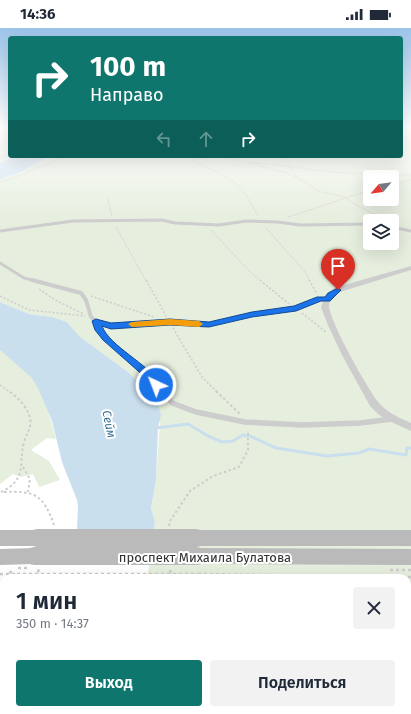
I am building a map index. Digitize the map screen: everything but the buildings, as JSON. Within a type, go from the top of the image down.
[{"type":"street","points":[[411,268],[338,290],[331,294],[325,306],[327,314],[371,402],[381,412],[392,419],[411,427]]},
{"type":"street","name":"проспект Михаила Булатова","points":[[0,538],[411,538]]},
{"type":"street","name":"проспект Михаила Булатова","points":[[0,557],[197,556],[411,558]]},
{"type":"lane","points":[[0,231],[58,222],[113,220],[162,220],[219,225],[246,221],[278,222],[300,225],[363,224]]},
{"type":"lane","points":[[399,228],[411,231]]},
{"type":"lane","points":[[0,263],[24,278],[81,293],[86,300],[91,317],[96,321],[111,326],[170,322],[209,324],[252,314],[296,308],[320,299],[327,300]]},
{"type":"lane","points":[[96,321],[106,338],[149,376],[172,403],[196,412],[245,422],[302,425],[360,423],[392,419]]},
{"type":"path","points":[[0,182],[16,177],[58,159]]},
{"type":"path","points":[[193,160],[198,159]]},
{"type":"path","points":[[230,159],[343,174],[411,175]]},
{"type":"path","points":[[286,159],[298,179]]},
{"type":"path","points":[[242,161],[287,173],[318,191],[345,197],[354,204],[374,214]]},
{"type":"path","points":[[399,183],[411,180]]},
{"type":"path","points":[[278,222],[345,197],[363,192]]},
{"type":"path","points":[[107,196],[113,220],[170,322],[202,377],[243,417],[250,443],[239,468],[213,476],[190,491],[170,521]]},
{"type":"path","points":[[205,224],[249,271],[277,295],[328,333]]},
{"type":"path","points":[[24,278],[57,301],[91,317]]},
{"type":"path","points":[[81,293],[170,322]]},
{"type":"path","points":[[0,296],[29,310],[91,317]]},
{"type":"path","points":[[0,385],[12,392],[24,407],[30,420],[29,430],[24,445],[23,467],[16,482],[0,492]]},
{"type":"path","points":[[23,467],[29,474],[30,484],[28,492]]},
{"type":"path","points":[[0,492],[28,492],[36,495],[44,504],[53,522]]},
{"type":"path","points":[[8,574],[14,568]]},
{"type":"path","points":[[0,574],[198,574]]},
{"type":"green space","points":[[0,159],[9,159],[0,163]]},
{"type":"green space","points":[[45,159],[411,159],[411,574],[146,574],[155,522],[151,508],[156,480],[160,421],[128,372],[79,336],[67,322],[52,317],[29,314],[0,302],[0,179],[21,172]]},
{"type":"green space","points":[[0,350],[31,376],[43,397],[56,439],[47,438],[31,450],[49,461],[60,480],[39,487],[33,474],[21,477],[13,474],[0,484]]},
{"type":"water","points":[[9,159],[45,159],[21,172],[0,179],[0,163]]},
{"type":"water","name":"Сейм","points":[[0,302],[29,314],[52,317],[67,322],[79,336],[128,372],[158,404],[161,415],[158,428],[156,480],[151,508],[155,522],[146,574],[139,574],[77,529],[77,500],[62,462],[52,421],[38,388],[31,377],[0,350]]},
{"type":"pier","points":[[75,532],[155,533],[148,574],[75,574]]},
{"type":"waterway","points":[[156,428],[188,424],[208,436],[222,442],[233,441],[243,435],[248,436]]},
{"type":"waterway","points":[[250,436],[276,448],[327,456],[359,453],[369,449],[406,455],[407,448],[411,448]]},
{"type":"slow traffic","points":[[132,324],[170,322],[199,324]]},
{"type":"route","points":[[156,385],[149,376],[106,338],[96,321],[111,326],[170,322],[209,324],[252,314],[296,308],[320,299],[327,300],[331,294],[338,290]]}]
